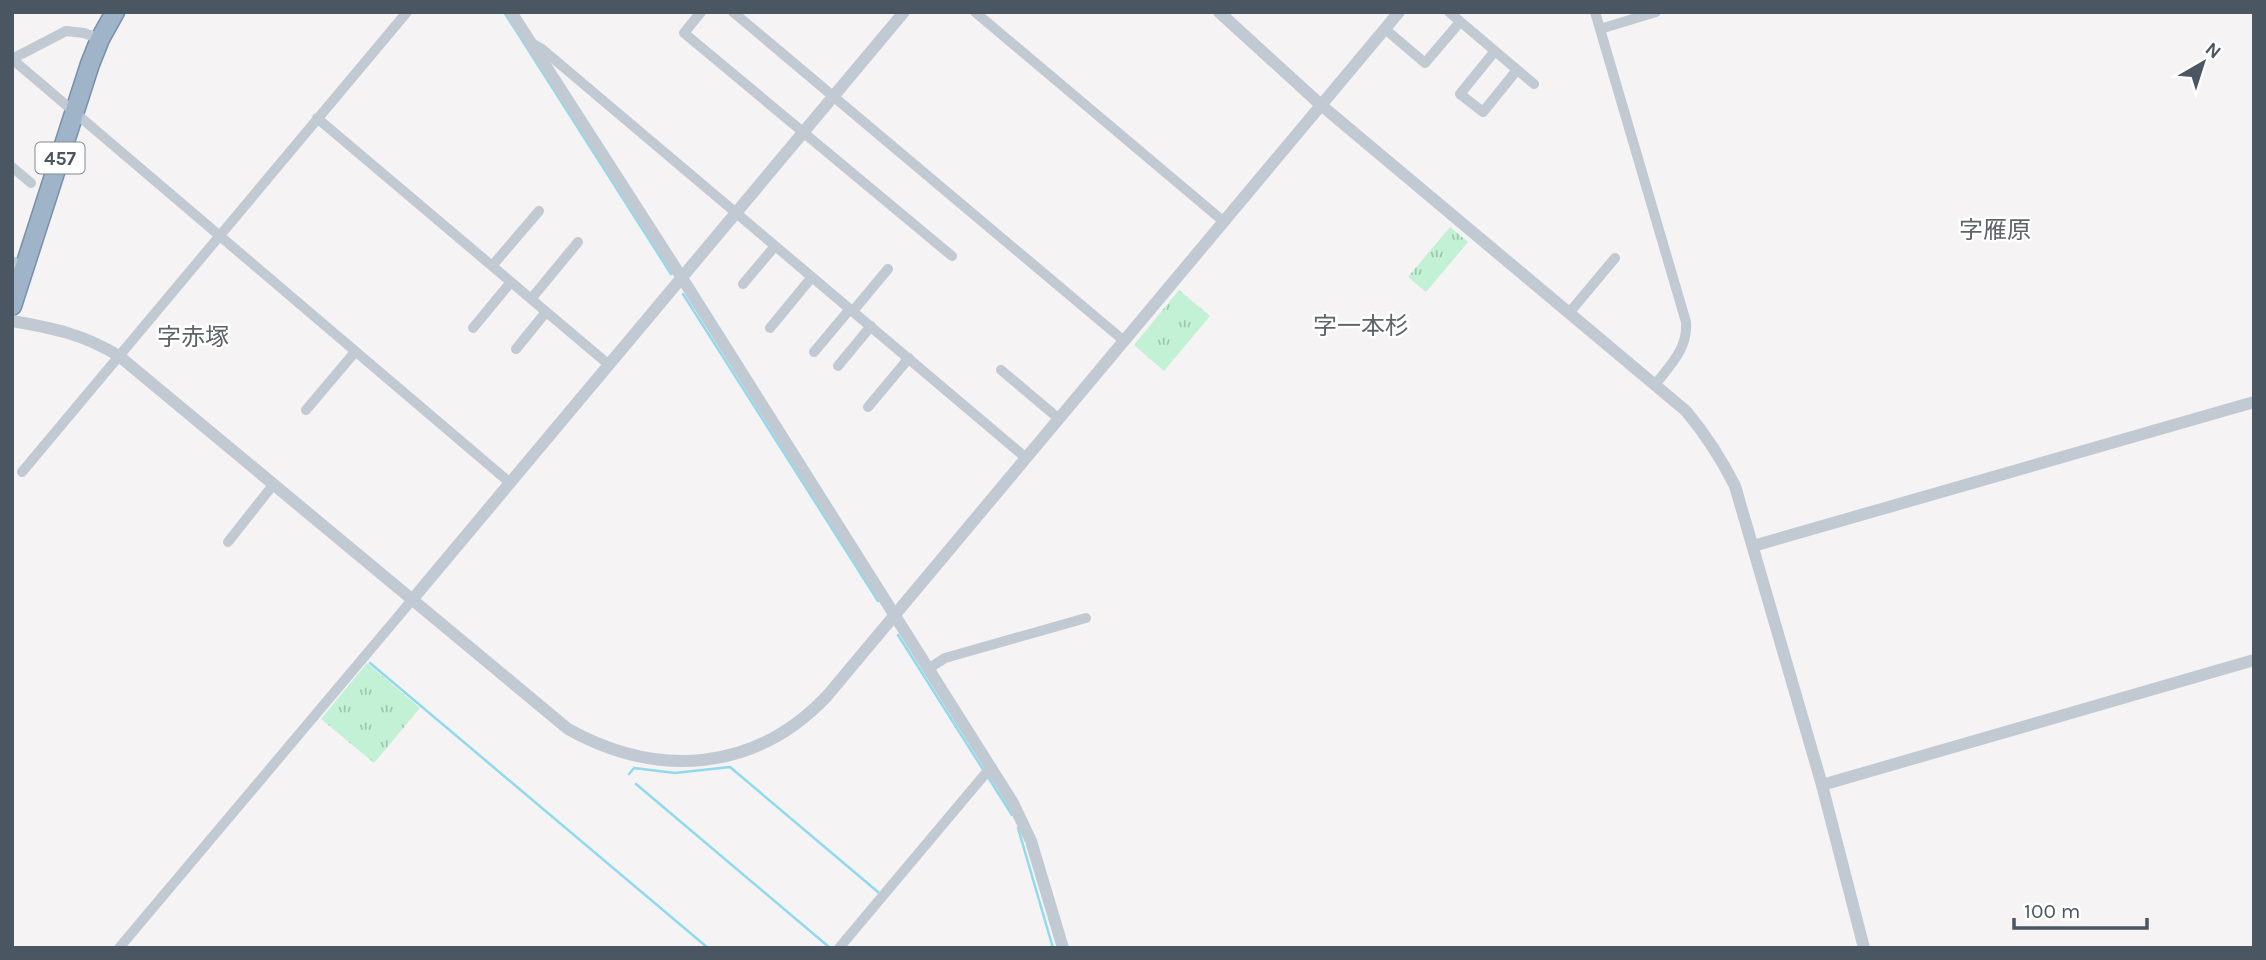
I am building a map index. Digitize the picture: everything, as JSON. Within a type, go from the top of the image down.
[{"type":"highway","name":"457","points":[[12,306],[18,265],[100,39],[115,12]]},
{"type":"street","points":[[22,472],[407,12]]},
{"type":"street","points":[[511,12],[895,614],[987,771],[1024,822],[1063,948]]},
{"type":"street","points":[[701,12],[684,33],[952,256]]},
{"type":"street","points":[[733,12],[1123,340]]},
{"type":"street","points":[[119,948],[904,12]]},
{"type":"street","points":[[975,12],[1223,221]]},
{"type":"street","points":[[1219,12],[1321,105],[1686,411],[1722,459],[1734,486],[1753,546],[1822,785],[1864,948]]},
{"type":"street","points":[[12,321],[73,333],[97,342],[119,356],[568,729],[615,752],[664,761],[689,761],[731,755],[753,748],[798,723],[827,696],[1399,12]]},
{"type":"street","points":[[1449,12],[1534,84]]},
{"type":"street","points":[[1595,12],[1686,322],[1685,342],[1681,351],[1655,385]]},
{"type":"street","points":[[1600,29],[1656,12]]},
{"type":"street","points":[[1385,29],[1425,63],[1460,22]]},
{"type":"street","points":[[100,39],[84,33],[66,31],[12,59],[509,482]]},
{"type":"street","points":[[531,43],[542,49],[1026,457]]},
{"type":"street","points":[[1495,51],[1460,94],[1483,112],[1517,70]]},
{"type":"street","points":[[317,118],[608,364]]},
{"type":"street","points":[[15,174],[31,183]]},
{"type":"street","points":[[492,266],[539,211]]},
{"type":"street","points":[[531,299],[578,242]]},
{"type":"street","points":[[743,284],[775,246]]},
{"type":"street","points":[[1569,313],[1615,258]]},
{"type":"street","points":[[814,352],[888,269]]},
{"type":"street","points":[[770,328],[812,277]]},
{"type":"street","points":[[473,328],[511,282]]},
{"type":"street","points":[[516,349],[546,312]]},
{"type":"street","points":[[838,366],[871,327]]},
{"type":"street","points":[[306,410],[355,352]]},
{"type":"street","points":[[868,407],[909,358]]},
{"type":"street","points":[[1001,370],[1058,418]]},
{"type":"street","points":[[1753,546],[2254,402]]},
{"type":"street","points":[[228,542],[273,485]]},
{"type":"street","points":[[928,669],[945,658],[1086,618]]},
{"type":"street","points":[[1822,785],[2254,660]]},
{"type":"street","points":[[839,948],[987,771]]},
{"type":"green space","points":[[1450,227],[1468,242],[1426,292],[1408,277]]},
{"type":"green space","points":[[1179,290],[1210,316],[1164,371],[1134,345]]},
{"type":"green space","points":[[367,663],[420,708],[374,763],[321,719]]},
{"type":"waterway","points":[[504,12],[671,274]]},
{"type":"waterway","points":[[683,294],[878,601]]},
{"type":"waterway","points":[[898,635],[984,771]]},
{"type":"waterway","points":[[370,663],[708,948]]},
{"type":"waterway","points":[[629,774],[634,768],[675,773],[730,767],[878,892]]},
{"type":"waterway","points":[[988,777],[1012,815]]},
{"type":"waterway","points":[[636,784],[829,947]]},
{"type":"waterway","points":[[1018,828],[1053,948]]},
{"type":"district","name":"字雁原","points":[[1995,230]]},
{"type":"district","name":"字一本杉","points":[[1361,326]]},
{"type":"district","name":"字赤塚","points":[[193,337]]}]
